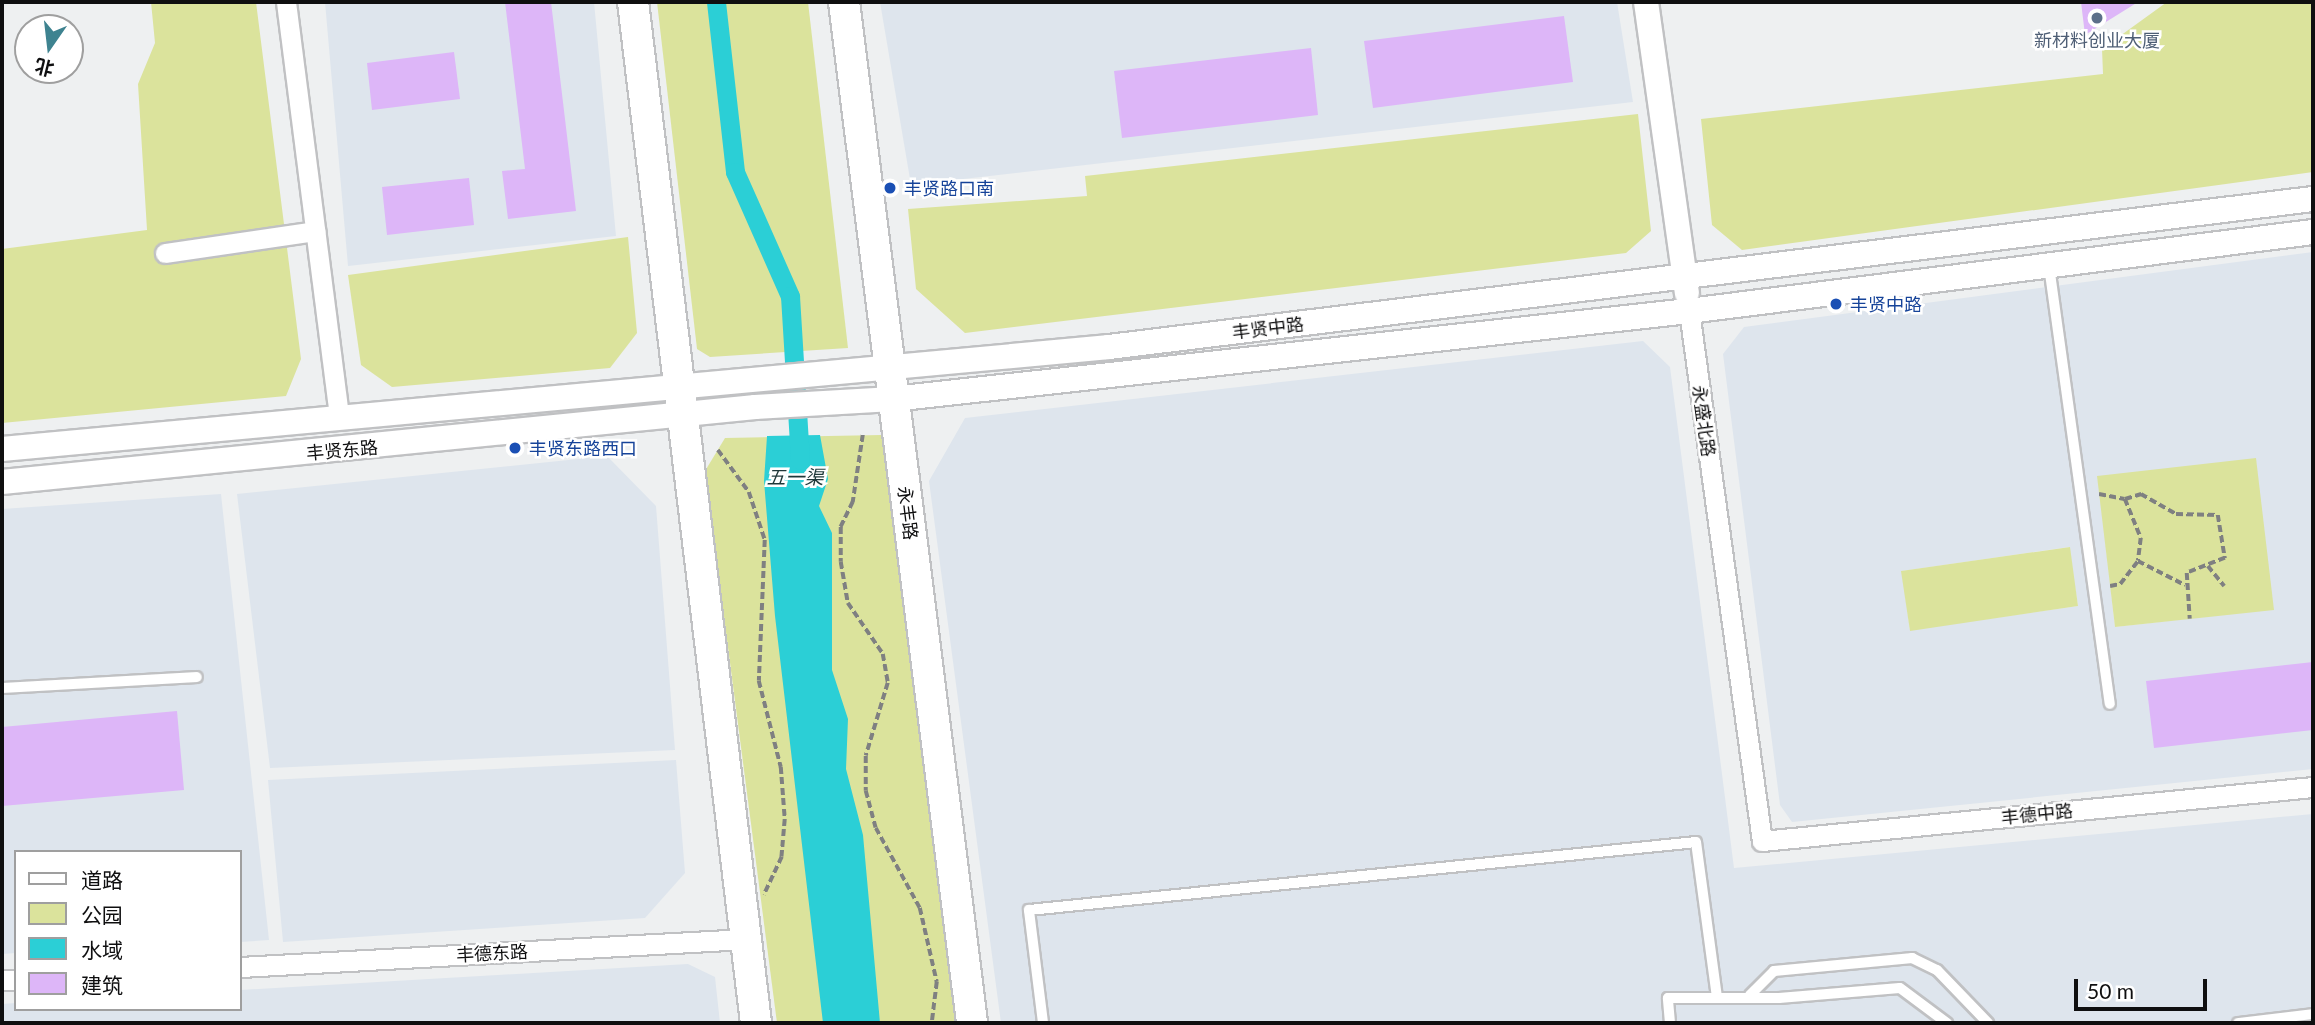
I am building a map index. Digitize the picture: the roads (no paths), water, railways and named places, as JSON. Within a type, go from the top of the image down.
[{"type":"main road","points":[[633,2],[679,402],[756,1023]]},
{"type":"main road","name":"永丰路","points":[[844,2],[972,1023]]},
{"type":"street","points":[[286,2],[339,418]]},
{"type":"street","name":"永盛北路","points":[[1646,2],[1762,841]]},
{"type":"street","name":"丰贤中路","points":[[819,390],[890,370],[1685,278],[2313,199]]},
{"type":"street","points":[[166,253],[315,231]]},
{"type":"street","name":"丰贤中路","points":[[819,390],[894,399],[1689,311],[2313,232]]},
{"type":"street","points":[[679,402],[819,390]]},
{"type":"street","name":"丰贤东路","points":[[2,449],[339,418],[679,402]]},
{"type":"street","name":"丰贤东路","points":[[2,482],[679,402]]},
{"type":"street","name":"丰德中路","points":[[1762,841],[2313,787]]},
{"type":"street","name":"丰德东路","points":[[242,967],[745,939]]},
{"type":"lane","points":[[2049,266],[2110,704]]},
{"type":"lane","points":[[2,688],[197,677]]},
{"type":"lane","points":[[1043,1023],[1028,910],[1696,842],[1717,997]]},
{"type":"lane","points":[[1749,995],[1774,971],[1912,958],[1937,970],[1987,1023]]},
{"type":"lane","points":[[1670,1023],[1668,998],[1900,988],[1947,1023]]},
{"type":"lane","points":[[2238,1023],[2313,1014]]},
{"type":"water","name":"五一渠","points":[[820,435],[828,479],[819,506],[832,533],[832,670],[848,719],[846,769],[863,835],[880,1023],[823,1023],[775,616],[764,481],[767,436]]},
{"type":"waterway","name":"五一渠","points":[[716,2],[735,172],[790,296],[800,460]]},
{"type":"place","name":"新材料创业大厦","points":[[2097,18]]},
{"type":"place","name":"丰贤路口南","points":[[890,188]]},
{"type":"place","name":"丰贤中路","points":[[1836,304]]},
{"type":"place","name":"丰贤东路西口","points":[[515,448]]}]
